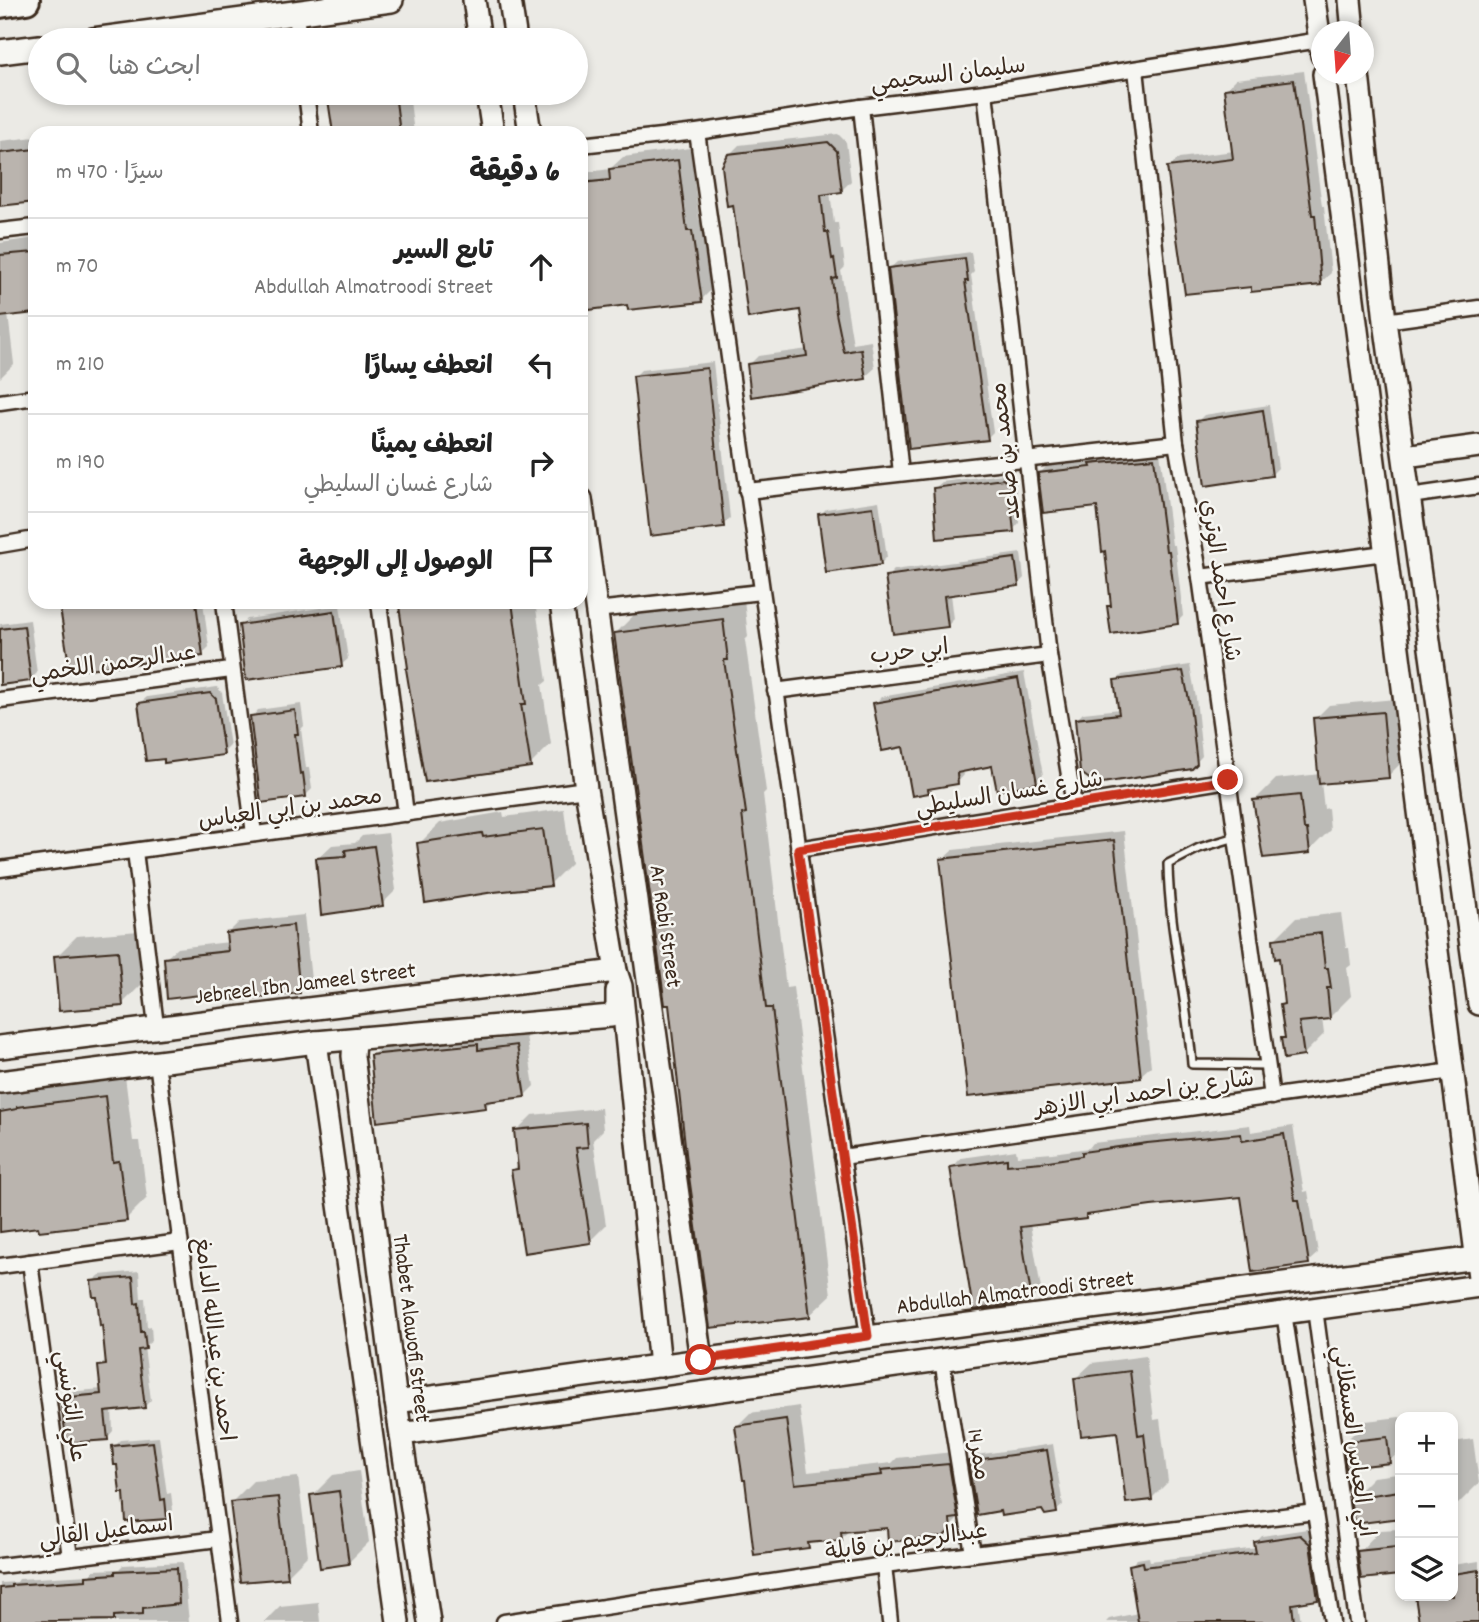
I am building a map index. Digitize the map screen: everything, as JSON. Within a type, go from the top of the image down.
[{"type":"highway","points":[[0,4],[26,0]]},
{"type":"main road","points":[[187,28],[391,0]]},
{"type":"main road","points":[[0,52],[28,48]]},
{"type":"street","points":[[474,0],[478,28]]},
{"type":"street","points":[[510,0],[514,28]]},
{"type":"street","points":[[1314,0],[1317,21]]},
{"type":"street","points":[[1350,0],[1352,21]]},
{"type":"street","points":[[296,14],[298,28]]},
{"type":"street","name":"سليمان السحيمي","points":[[588,144],[697,132],[1136,69],[1311,49]]},
{"type":"street","name":"شارع احمد الوتري","points":[[1136,69],[1176,443],[1200,577],[1272,1097]]},
{"type":"street","points":[[1325,84],[1477,1268]]},
{"type":"street","points":[[1359,84],[1385,321],[1479,1004]]},
{"type":"street","name":"محمد بن صاعد","points":[[985,92],[1049,655],[1074,805]]},
{"type":"street","points":[[308,105],[310,126]]},
{"type":"street","points":[[490,105],[492,126]]},
{"type":"street","points":[[526,105],[529,126]]},
{"type":"street","points":[[861,107],[901,473]]},
{"type":"street","points":[[697,132],[868,1336]]},
{"type":"street","points":[[0,231],[28,228]]},
{"type":"street","points":[[1385,321],[1479,308]]},
{"type":"street","points":[[0,402],[28,398]]},
{"type":"street","points":[[747,491],[1176,443]]},
{"type":"street","points":[[1405,456],[1479,446]]},
{"type":"street","points":[[1410,496],[1479,486]]},
{"type":"street","points":[[0,545],[28,541]]},
{"type":"street","name":"Ar Rabi Street","points":[[588,551],[701,1360]]},
{"type":"street","points":[[1200,577],[1385,553]]},
{"type":"street","points":[[596,610],[761,592]]},
{"type":"street","points":[[225,609],[254,834]]},
{"type":"street","points":[[380,609],[406,814]]},
{"type":"street","points":[[0,1082],[157,1062],[318,1052],[611,1016],[617,1007],[619,996],[610,972],[562,609]]},
{"type":"street","name":"ابي حرب","points":[[775,691],[1049,655]]},
{"type":"street","name":"عبدالرحمن اللخمي","points":[[0,700],[231,670]]},
{"type":"street","name":"شارع غسان السليطي","points":[[798,849],[1228,780]]},
{"type":"street","name":"محمد بن ابي العباس","points":[[0,869],[586,789]]},
{"type":"street","points":[[135,851],[156,1026]]},
{"type":"street","points":[[610,972],[621,986],[660,1366]]},
{"type":"street","name":"Jebreel Ibn Jameel Street","points":[[0,1047],[610,972]]},
{"type":"street","name":"Thabet Alawofi Street","points":[[353,1048],[396,1402],[429,1622]]},
{"type":"street","points":[[318,1052],[398,1622]]},
{"type":"street","name":"احمد بن عبدالله الدامغ","points":[[157,1062],[230,1622]]},
{"type":"street","name":"شارع بن احمد ابي الازهر","points":[[842,1157],[1452,1071]]},
{"type":"street","points":[[0,1266],[180,1242]]},
{"type":"street","name":"علي التونسي","points":[[30,1262],[70,1557]]},
{"type":"street","name":"Abdullah Almatroodi Street","points":[[396,1402],[868,1336],[1477,1268]]},
{"type":"street","points":[[401,1434],[1479,1286]]},
{"type":"street","name":"ابي العباس العسقلاني","points":[[1315,1309],[1357,1622]]},
{"type":"street","points":[[1284,1313],[1332,1622]]},
{"type":"street","name":"ممر14","points":[[943,1360],[972,1554]]},
{"type":"street","name":"عبدالرحيم بن قابلة","points":[[505,1622],[884,1565],[1315,1512]]},
{"type":"street","name":"اسماعيل القالي","points":[[0,1566],[218,1539]]},
{"type":"street","points":[[884,1565],[890,1622]]},
{"type":"street","points":[[615,1606],[617,1622]]},
{"type":"lane","points":[[1236,837],[1199,848],[1168,864],[1168,900],[1189,1026],[1192,1064],[1268,1065]]},
{"type":"building","points":[[1294,80],[1312,215],[1315,215],[1321,285],[1251,292],[1251,287],[1185,294],[1167,167],[1233,159],[1224,89]]},
{"type":"building","points":[[329,105],[396,105],[399,126],[332,126]]},
{"type":"building","points":[[828,142],[837,151],[842,192],[821,195],[825,232],[828,232],[837,278],[832,279],[836,313],[844,352],[861,349],[866,379],[751,397],[747,364],[807,356],[800,310],[748,318],[733,205],[727,206],[722,166],[728,154]]},
{"type":"building","points":[[28,150],[28,203],[0,206],[0,153]]},
{"type":"building","points":[[678,160],[687,231],[692,231],[702,302],[628,310],[627,305],[588,310],[588,182],[610,180],[609,169]]},
{"type":"building","points":[[28,253],[28,314],[0,317],[0,255]]},
{"type":"building","points":[[965,258],[968,281],[965,281],[988,440],[909,449],[888,268]]},
{"type":"building","points":[[707,368],[724,527],[650,536],[633,376]]},
{"type":"building","points":[[1263,410],[1272,476],[1205,486],[1196,421]]},
{"type":"building","points":[[1154,458],[1178,624],[1111,634],[1105,551],[1102,552],[1097,507],[1043,513],[1038,473],[1091,467],[1090,464]]},
{"type":"building","points":[[1003,479],[1009,485],[1014,532],[937,539],[933,488]]},
{"type":"building","points":[[873,507],[881,565],[826,573],[818,514]]},
{"type":"building","points":[[1015,558],[1019,586],[944,596],[948,627],[893,634],[885,576]]},
{"type":"building","points":[[60,609],[197,609],[203,656],[70,671]]},
{"type":"building","points":[[399,609],[513,609],[526,704],[521,704],[531,767],[425,782],[406,669]]},
{"type":"building","points":[[334,611],[342,667],[246,680],[239,625]]},
{"type":"building","points":[[723,619],[728,660],[724,660],[746,813],[742,814],[766,1008],[772,1008],[810,1317],[710,1328],[669,1005],[665,1005],[614,633]]},
{"type":"building","points":[[24,626],[31,681],[0,685],[0,629]]},
{"type":"building","points":[[1183,671],[1197,764],[1192,769],[1096,784],[1080,772],[1075,719],[1119,714],[1114,680]]},
{"type":"building","points":[[1018,678],[1037,783],[997,791],[992,766],[957,773],[958,784],[928,789],[929,793],[912,796],[903,747],[882,751],[873,703]]},
{"type":"building","points":[[210,693],[216,699],[224,755],[164,763],[164,759],[146,761],[138,703]]},
{"type":"building","points":[[295,710],[300,774],[303,773],[306,797],[261,803],[250,716]]},
{"type":"building","points":[[1383,712],[1389,778],[1319,784],[1313,718]]},
{"type":"building","points":[[1300,795],[1310,853],[1263,858],[1253,800]]},
{"type":"building","points":[[543,829],[551,886],[425,903],[417,843],[482,833],[483,837]]},
{"type":"building","points":[[1114,840],[1141,1078],[968,1097],[940,859]]},
{"type":"building","points":[[374,846],[383,906],[321,915],[316,858],[346,856],[345,850]]},
{"type":"building","points":[[293,925],[300,993],[234,1000],[233,991],[167,999],[164,958],[228,951],[226,933]]},
{"type":"building","points":[[1321,933],[1325,968],[1328,968],[1331,988],[1327,988],[1330,1019],[1299,1022],[1304,1056],[1284,1059],[1281,1038],[1285,1038],[1280,1005],[1284,1004],[1279,958],[1275,959],[1273,939]]},
{"type":"building","points":[[118,951],[123,1006],[59,1011],[54,956]]},
{"type":"building","points":[[478,1044],[478,1050],[517,1045],[525,1097],[485,1102],[486,1108],[377,1122],[370,1055]]},
{"type":"building","points":[[105,1096],[113,1162],[119,1161],[127,1221],[39,1231],[38,1227],[0,1232],[0,1112],[17,1107]]},
{"type":"building","points":[[586,1123],[588,1147],[576,1148],[591,1243],[524,1253],[511,1170],[518,1169],[514,1130]]},
{"type":"building","points":[[1241,1134],[1242,1141],[1284,1134],[1295,1200],[1299,1200],[1309,1264],[1252,1272],[1241,1197],[1151,1206],[1086,1215],[1086,1219],[1020,1227],[1032,1301],[973,1310],[950,1167],[1007,1159],[1007,1165],[1042,1162],[1082,1156],[1082,1152]]},
{"type":"building","points":[[133,1277],[135,1304],[139,1303],[141,1332],[144,1332],[146,1349],[138,1350],[145,1408],[105,1412],[108,1440],[67,1443],[60,1398],[101,1394],[98,1366],[106,1365],[97,1297],[93,1297],[91,1281]]},
{"type":"building","points":[[1130,1371],[1138,1435],[1144,1434],[1152,1500],[1126,1503],[1117,1432],[1081,1436],[1074,1378]]},
{"type":"building","points":[[786,1419],[795,1484],[882,1475],[881,1470],[949,1464],[958,1518],[950,1519],[951,1529],[943,1537],[888,1542],[887,1528],[841,1532],[842,1540],[808,1543],[809,1548],[754,1555],[735,1426]]},
{"type":"building","points":[[1387,1437],[1390,1463],[1346,1468],[1343,1442]]},
{"type":"building","points":[[153,1442],[161,1500],[165,1499],[167,1519],[126,1522],[124,1493],[120,1493],[112,1446]]},
{"type":"building","points":[[1047,1450],[1057,1513],[1045,1515],[1042,1510],[1001,1516],[1000,1511],[977,1515],[968,1461]]},
{"type":"building","points":[[339,1491],[349,1564],[320,1568],[310,1495]]},
{"type":"building","points":[[1395,1492],[1395,1519],[1354,1524],[1350,1498]]},
{"type":"building","points":[[278,1497],[288,1578],[240,1582],[230,1502]]},
{"type":"building","points":[[1300,1535],[1310,1544],[1318,1600],[1292,1604],[1294,1622],[1138,1622],[1129,1565],[1143,1562],[1144,1567],[1256,1553],[1254,1542]]},
{"type":"building","points":[[1395,1547],[1395,1575],[1361,1579],[1357,1551]]},
{"type":"building","points":[[177,1568],[179,1604],[143,1608],[143,1614],[114,1616],[114,1620],[0,1622],[0,1588],[86,1580],[86,1576],[115,1574],[115,1571]]},
{"type":"building","points":[[1479,1570],[1479,1622],[1419,1622],[1416,1601],[1458,1601],[1458,1573]]},
{"type":"route","points":[[701,1360],[868,1336],[798,849],[1228,780]]}]
